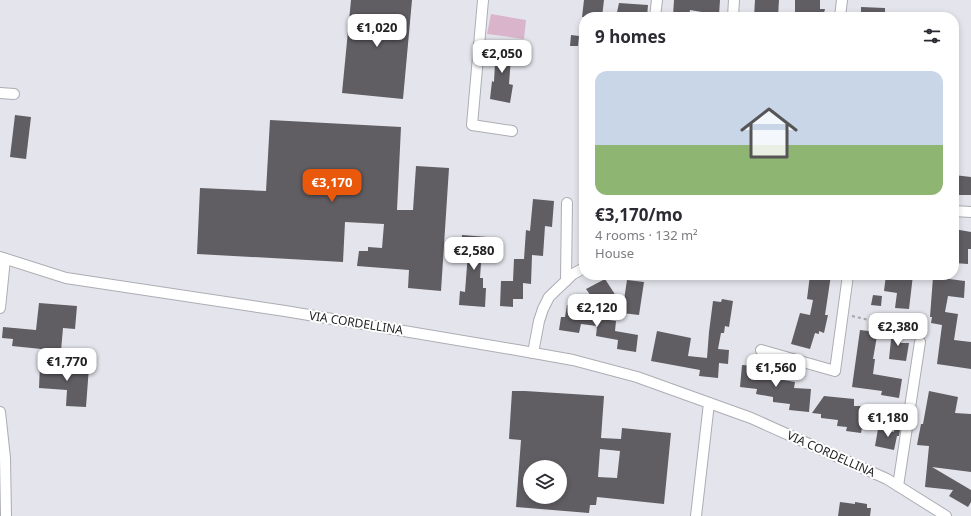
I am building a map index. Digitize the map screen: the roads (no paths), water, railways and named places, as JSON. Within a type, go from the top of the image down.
[{"type":"street","points":[[483,0],[472,125],[512,131]]},
{"type":"street","points":[[656,12],[657,0]]},
{"type":"street","points":[[733,12],[734,0]]},
{"type":"street","points":[[841,12],[842,0]]},
{"type":"street","points":[[0,93],[14,94]]},
{"type":"street","points":[[566,281],[567,203]]},
{"type":"street","points":[[959,212],[971,212]]},
{"type":"street","points":[[0,308],[3,258]]},
{"type":"street","name":"VIA CORDELLINA","points":[[3,258],[66,278],[285,311],[533,353],[573,360],[637,377],[751,418],[880,476],[946,516]]},
{"type":"street","points":[[533,353],[539,321],[543,308],[549,297],[573,274],[579,271]]},
{"type":"street","points":[[761,350],[835,371],[847,280]]},
{"type":"street","points":[[898,486],[920,342]]},
{"type":"street","points":[[696,516],[709,403]]},
{"type":"street","points":[[0,412],[5,458],[6,516]]},
{"type":"street","points":[[0,481],[6,490]]}]
